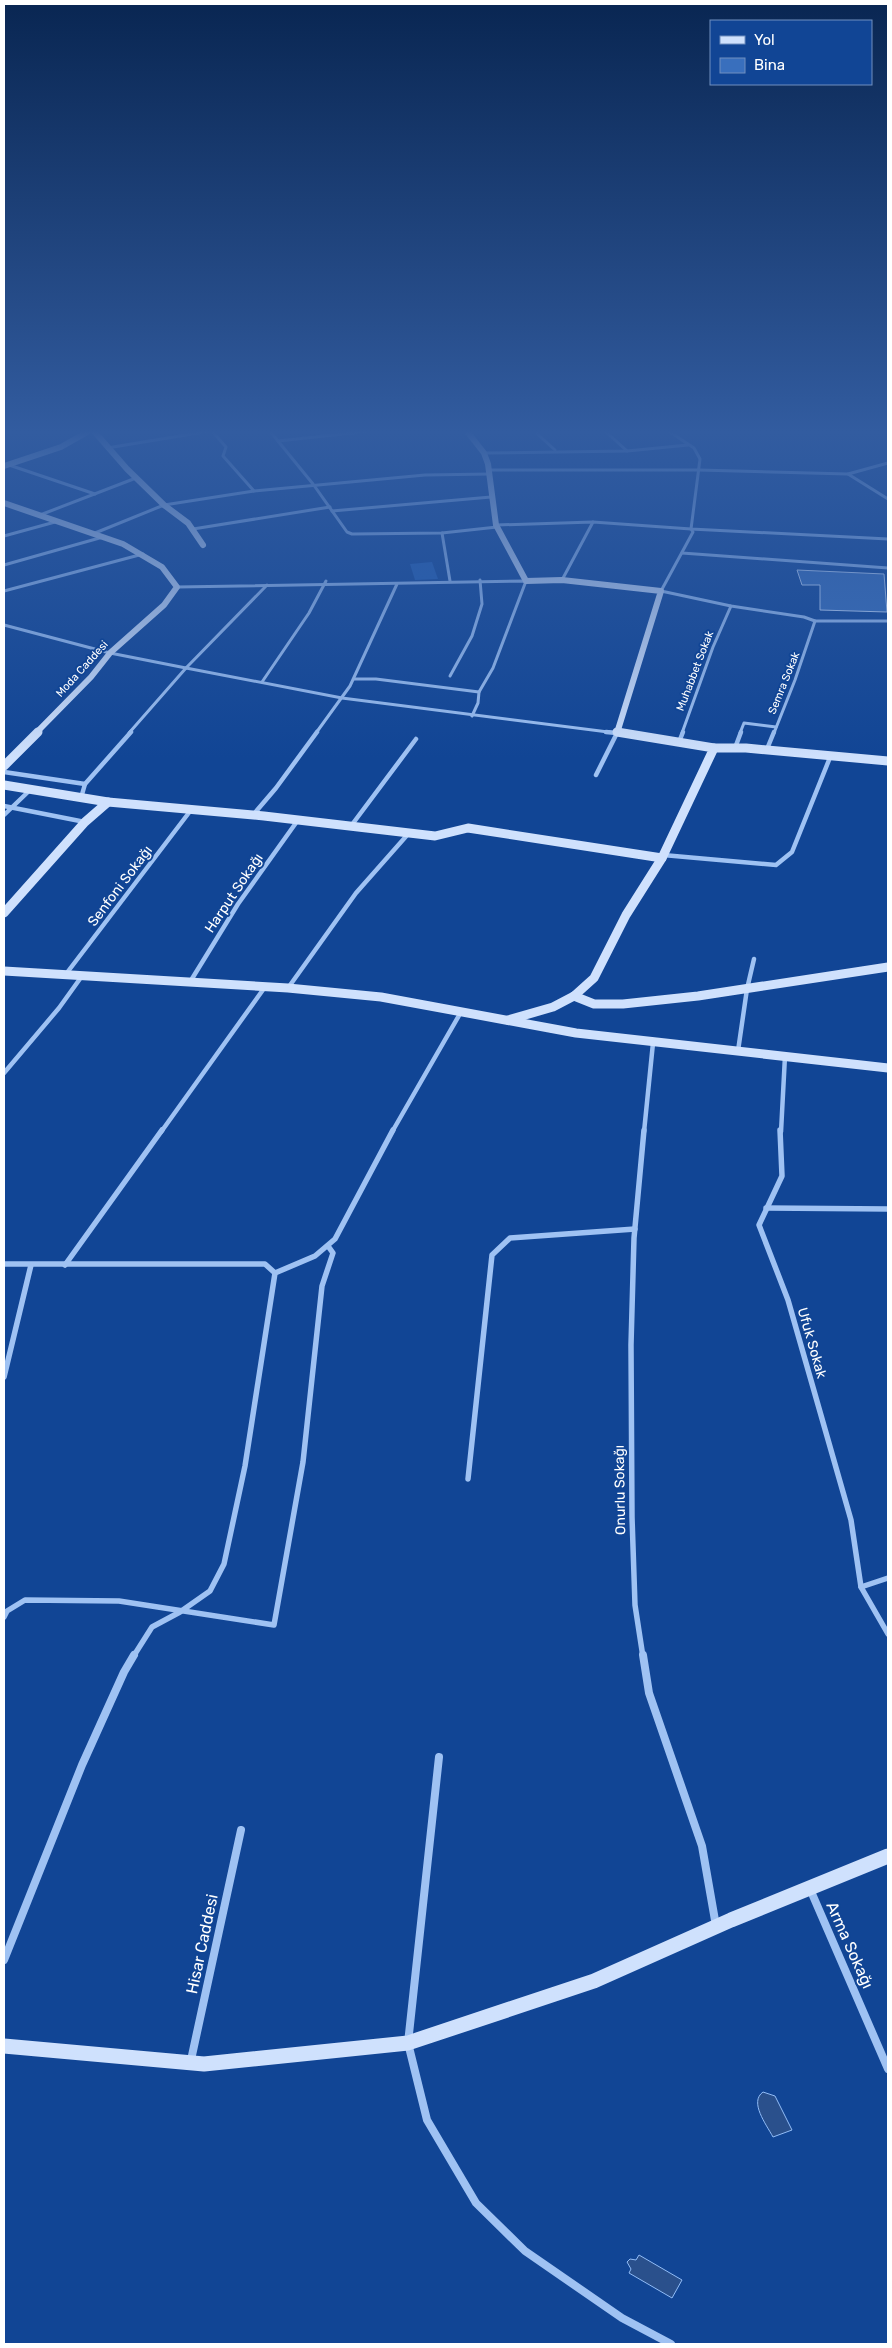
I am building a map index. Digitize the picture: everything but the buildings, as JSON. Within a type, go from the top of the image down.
[{"type":"street","points":[[4,565],[91,540]]},
{"type":"street","points":[[111,540],[143,554],[162,567],[177,587],[327,586],[480,580],[562,580],[661,591],[731,606],[804,617],[815,621],[888,622]]},
{"type":"street","points":[[200,540],[203,545]]},
{"type":"street","points":[[443,540],[450,581]]},
{"type":"street","points":[[472,716],[478,703],[479,692],[493,668],[526,581],[504,540]]},
{"type":"street","points":[[562,580],[584,540]]},
{"type":"street","points":[[596,775],[617,733],[661,591],[689,540]]},
{"type":"street","points":[[682,553],[888,568]]},
{"type":"street","points":[[4,591],[143,554]]},
{"type":"street","points":[[450,676],[472,636],[482,604],[480,580]]},
{"type":"street","points":[[262,682],[327,586],[326,581]]},
{"type":"street","points":[[253,814],[276,788],[354,679],[397,584]]},
{"type":"street","points":[[81,799],[86,784],[186,668],[267,585]]},
{"type":"street","name":"Moda Caddesi","points":[[4,766],[91,678],[110,653],[164,605],[177,587]]},
{"type":"street","name":"Muhabbet Sokak","points":[[679,742],[713,647],[731,606]]},
{"type":"street","name":"Semra Sokak","points":[[767,750],[811,638],[815,621]]},
{"type":"street","points":[[4,625],[110,653],[342,698],[617,733],[714,748],[767,750],[888,761]]},
{"type":"street","points":[[354,679],[376,678],[479,692]]},
{"type":"street","points":[[735,748],[744,723],[776,727]]},
{"type":"street","points":[[351,827],[416,739]]},
{"type":"street","points":[[508,1020],[553,1007],[574,996],[594,978],[626,915],[662,856],[714,748]]},
{"type":"street","points":[[4,785],[81,799],[253,814],[409,834],[435,836],[468,828],[662,856],[776,865],[792,852],[831,755]]},
{"type":"street","points":[[4,772],[86,784]]},
{"type":"street","points":[[4,815],[30,790]]},
{"type":"street","points":[[4,913],[85,822],[108,802]]},
{"type":"street","points":[[4,806],[85,822]]},
{"type":"street","name":"Senfoni Sokağı","points":[[66,975],[191,810]]},
{"type":"street","name":"Harput Sokağı","points":[[190,982],[238,904],[298,819]]},
{"type":"street","points":[[288,988],[356,893],[409,834]]},
{"type":"street","points":[[738,1051],[747,989],[754,959]]},
{"type":"street","points":[[574,996],[594,1004],[623,1004],[747,989],[888,966]]},
{"type":"street","points":[[4,971],[288,988],[381,997],[508,1020],[654,1043],[888,1068]]},
{"type":"street","points":[[4,1073],[59,1008],[82,976]]},
{"type":"street","points":[[65,1265],[264,987]]},
{"type":"street","points":[[275,1273],[315,1256],[335,1239],[398,1120],[461,1012]]},
{"type":"street","name":"Onurlu Sokağı","points":[[654,1043],[636,1229],[631,1364],[632,1517],[636,1605],[649,1693],[702,1846],[716,1926]]},
{"type":"street","name":"Ufuk Sokak","points":[[785,1056],[780,1116],[782,1176],[759,1225],[788,1300],[852,1520],[860,1587],[888,1634]]},
{"type":"street","points":[[766,1208],[888,1209]]},
{"type":"street","points":[[468,1479],[492,1255],[510,1238],[636,1229]]},
{"type":"street","points":[[5,1613],[25,1600],[119,1601],[180,1612],[274,1625],[303,1462],[322,1286],[333,1253],[328,1246]]},
{"type":"street","points":[[4,1264],[265,1264],[275,1273]]},
{"type":"street","points":[[4,1377],[31,1265]]},
{"type":"street","points":[[4,1960],[82,1765],[124,1672],[152,1627],[180,1612],[210,1592],[224,1564],[245,1466],[275,1273]]},
{"type":"street","points":[[860,1587],[888,1578]]},
{"type":"street","points":[[439,1757],[408,2043],[427,2120],[476,2203],[525,2252],[622,2318],[671,2344]]},
{"type":"street","name":"Hisar Caddesi","points":[[191,2063],[241,1830]]},
{"type":"street","points":[[4,2046],[204,2064],[408,2043],[594,1981],[716,1926],[888,1856]]},
{"type":"street","name":"Arma Sokağı","points":[[810,1888],[888,2069]]},
{"type":"shaded area","points":[[432,562],[438,579],[415,580],[410,564]]},
{"type":"shaded area","points":[[763,2092],[775,2096],[792,2130],[773,2137],[758,2107],[759,2096]]},
{"type":"shaded area","points":[[639,2255],[682,2280],[672,2298],[629,2273],[631,2269],[627,2262],[630,2259],[636,2260]]}]
